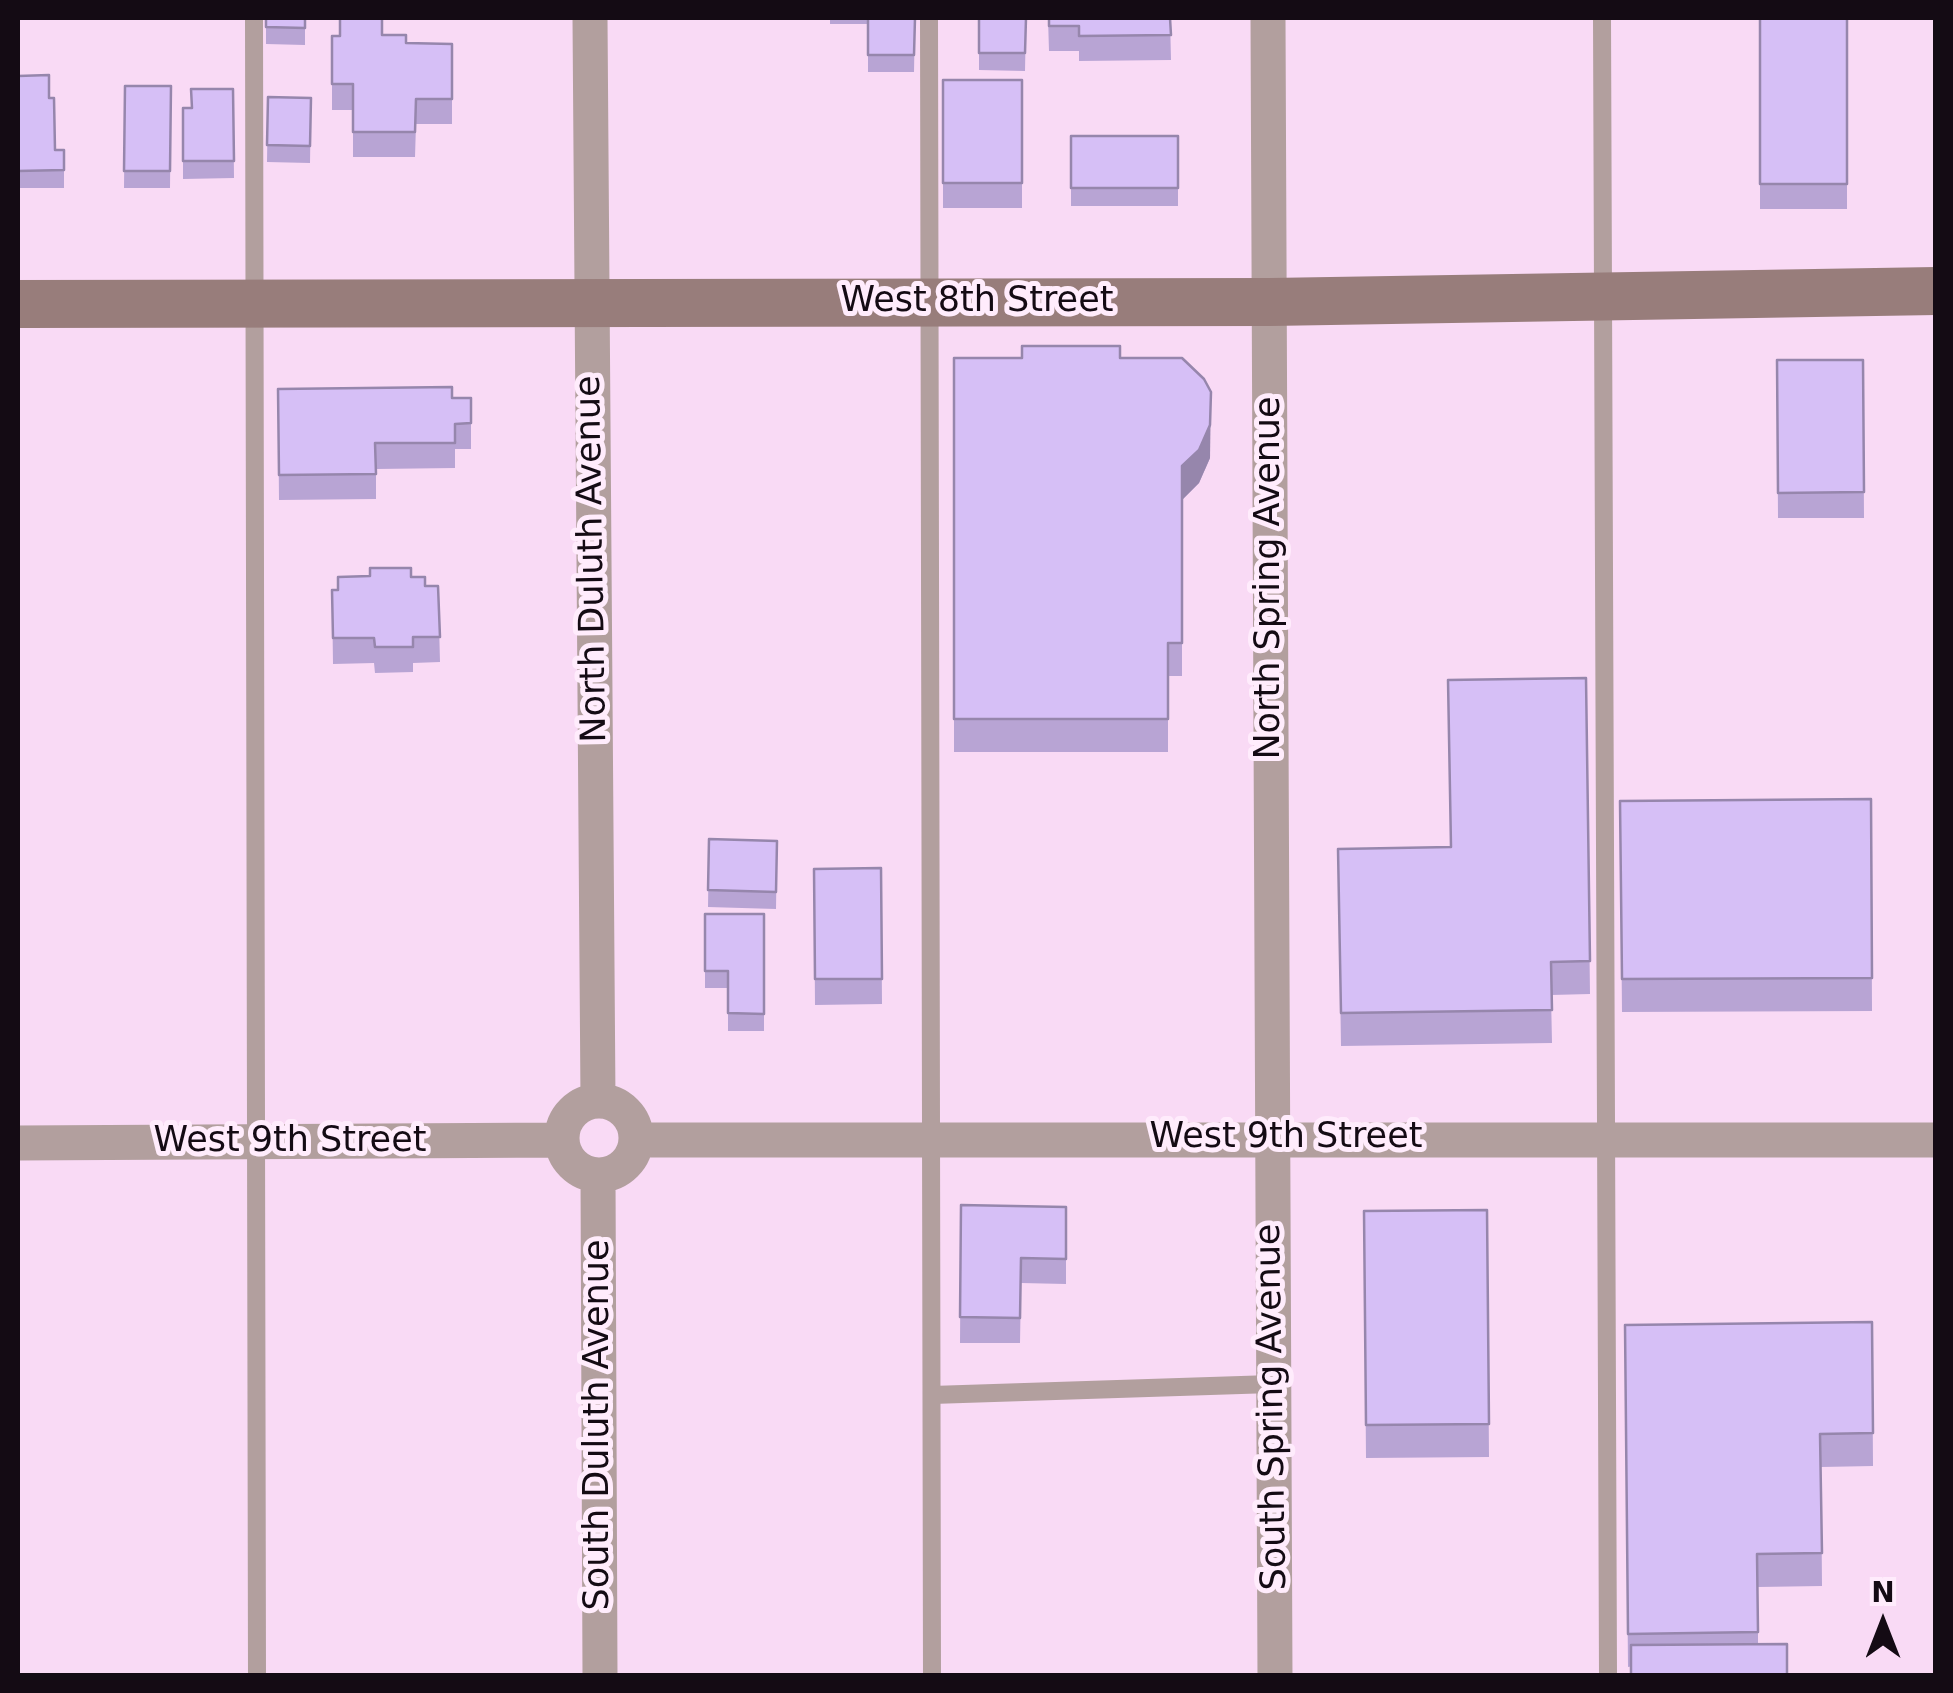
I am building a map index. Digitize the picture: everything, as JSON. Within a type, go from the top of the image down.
[{"type":"street","name":"North Duluth Avenue","points":[[590,18],[598,1100]]},
{"type":"street","name":"North Spring Avenue","points":[[1268,18],[1270,1138]]},
{"type":"street","name":"West 8th Street","points":[[18,304],[1270,302],[1936,290]]},
{"type":"street","points":[[598,1100],[621,1108],[635,1128],[636,1140],[628,1161],[610,1174],[598,1175],[587,1173],[570,1161],[562,1140],[568,1118],[576,1109],[598,1100]]},
{"type":"street","name":"South Spring Avenue","points":[[1270,1138],[1275,1676]]},
{"type":"street","name":"West 9th Street","points":[[18,1143],[562,1140]]},
{"type":"street","name":"West 9th Street","points":[[636,1140],[1936,1140]]},
{"type":"street","name":"South Duluth Avenue","points":[[598,1175],[600,1676]]},
{"type":"lane","points":[[254,18],[257,1676]]},
{"type":"lane","points":[[929,18],[932,1676]]},
{"type":"lane","points":[[1602,18],[1608,1676]]},
{"type":"lane","points":[[932,1395],[1272,1384]]},
{"type":"building","points":[[266,18],[305,18],[305,28],[266,27]]},
{"type":"building","points":[[340,18],[382,18],[382,35],[406,35],[406,43],[452,44],[452,99],[416,99],[415,132],[353,132],[353,84],[332,84],[332,36],[340,36]]},
{"type":"building","points":[[868,18],[915,18],[914,55],[868,55]]},
{"type":"building","points":[[979,18],[1026,18],[1025,53],[979,53]]},
{"type":"building","points":[[1049,18],[1170,18],[1171,35],[1079,36],[1079,26],[1049,26]]},
{"type":"building","points":[[1760,18],[1847,18],[1847,184],[1760,184]]},
{"type":"building","points":[[49,75],[49,98],[54,98],[55,150],[64,150],[64,170],[18,171],[18,76]]},
{"type":"building","points":[[943,80],[1022,80],[1022,183],[943,183]]},
{"type":"building","points":[[125,86],[171,86],[170,171],[124,171]]},
{"type":"building","points":[[191,89],[233,89],[234,161],[183,161],[183,108],[192,108]]},
{"type":"building","points":[[268,97],[311,98],[310,146],[267,145]]},
{"type":"building","points":[[1071,136],[1178,136],[1178,188],[1071,188]]},
{"type":"building","points":[[1022,346],[1120,346],[1120,358],[1182,358],[1204,379],[1211,392],[1210,425],[1199,450],[1182,466],[1182,643],[1168,643],[1168,719],[954,719],[954,358],[1022,358]]},
{"type":"building","points":[[1777,360],[1863,360],[1864,492],[1778,493]]},
{"type":"building","points":[[452,387],[452,398],[471,398],[471,423],[455,424],[455,443],[375,443],[376,474],[279,475],[278,389]]},
{"type":"building","points":[[370,568],[411,568],[411,577],[425,577],[425,586],[438,586],[440,637],[413,637],[413,647],[375,647],[374,638],[333,638],[332,590],[338,590],[338,577],[370,576]]},
{"type":"building","points":[[1586,678],[1590,961],[1551,962],[1552,1010],[1341,1013],[1338,849],[1451,847],[1448,680]]},
{"type":"building","points":[[1871,799],[1872,978],[1622,979],[1620,801]]},
{"type":"building","points":[[709,839],[777,841],[776,892],[708,890]]},
{"type":"building","points":[[881,868],[882,979],[815,979],[814,869]]},
{"type":"building","points":[[705,914],[764,914],[764,1014],[728,1013],[728,971],[705,971]]},
{"type":"building","points":[[961,1205],[1066,1207],[1066,1259],[1021,1258],[1020,1318],[960,1317]]},
{"type":"building","points":[[1487,1210],[1489,1424],[1366,1425],[1364,1211]]},
{"type":"building","points":[[1872,1322],[1873,1433],[1820,1434],[1822,1553],[1757,1554],[1758,1632],[1628,1634],[1625,1325]]},
{"type":"building","points":[[1787,1644],[1787,1676],[1631,1676],[1631,1645]]}]
